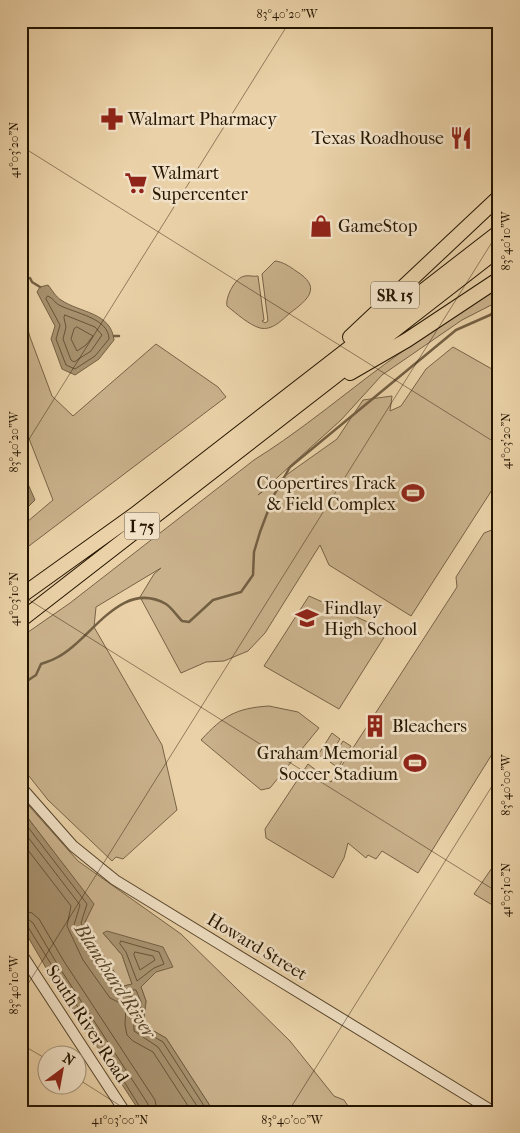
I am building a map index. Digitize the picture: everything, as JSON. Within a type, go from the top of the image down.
[{"type":"highway","name":"SR 15","points":[[291,393],[499,198]]},
{"type":"highway","name":"I 75","points":[[21,596],[134,515],[499,232]]},
{"type":"highway","name":"I 75","points":[[21,620],[499,250]]},
{"type":"highway","name":"SR 15","points":[[263,432],[298,412],[344,377],[407,340],[499,279]]},
{"type":"street","name":"Howard Street","points":[[21,787],[73,846],[115,880],[494,1112]]},
{"type":"street","name":"South River Road","points":[[21,953],[125,1112]]},
{"type":"shaded area","points":[[275,261],[286,264],[304,277],[309,282],[311,288],[303,303],[276,324],[264,329],[247,322],[227,306],[227,302],[234,284],[241,277],[258,276],[264,320],[262,321],[265,323],[268,321],[262,274]]},
{"type":"shaded area","points":[[499,288],[499,301],[462,320],[382,375],[341,420],[258,495],[337,439],[363,400],[392,396],[390,411],[401,406],[426,369],[453,347],[499,373],[499,479],[411,616],[329,565],[320,545],[265,633],[248,651],[224,661],[206,662],[181,673],[140,597],[154,574],[161,568],[96,607],[94,627],[162,745],[177,810],[123,859],[116,857],[112,861],[48,800],[21,766],[21,637],[70,603],[254,460],[298,430],[385,364]]},
{"type":"shaded area","points":[[21,306],[30,337],[52,396],[73,416],[156,344],[218,387],[226,397],[21,552],[21,527],[53,500],[21,418]]},
{"type":"shaded area","name":"Graham Memorial Soccer Stadium","points":[[499,529],[499,743],[418,873],[382,851],[376,859],[368,855],[366,858],[348,843],[344,858],[333,878],[266,838],[265,829],[308,764],[331,782],[457,587],[456,577],[484,533]]},
{"type":"shaded area","points":[[309,596],[388,631],[339,709],[264,666]]},
{"type":"shaded area","points":[[269,706],[298,712],[319,728],[270,788],[261,790],[201,740],[223,719],[239,711]]},
{"type":"shaded area","points":[[332,733],[340,739],[326,761],[318,755]]},
{"type":"shaded area","points":[[343,741],[351,746],[338,768],[330,762]]},
{"type":"shaded area","points":[[21,797],[78,861],[181,934],[290,1041],[334,1096],[344,1100],[352,1112],[214,1112],[166,1038],[143,1025],[146,1001],[141,987],[156,972],[103,933],[122,955],[132,984],[124,986],[100,951],[85,922],[93,904],[21,809]]},
{"type":"shaded area","points":[[494,865],[499,867],[499,909],[474,894]]},
{"type":"water","points":[[48,285],[59,299],[101,318],[112,331],[114,340],[99,359],[75,375],[62,369],[51,339],[55,326],[37,292],[40,287]]},
{"type":"water","points":[[21,468],[35,500],[21,514]]},
{"type":"water","name":"Blanchard River","points":[[21,809],[94,904],[85,922],[100,951],[124,986],[132,984],[122,955],[103,933],[107,931],[163,947],[173,967],[156,972],[141,987],[146,1001],[143,1025],[166,1038],[214,1112],[140,1112],[49,973],[21,925]]},
{"type":"waterway","points":[[30,278],[32,282],[40,287]]},
{"type":"waterway","points":[[490,315],[499,308]]},
{"type":"waterway","points":[[21,685],[36,675],[41,664],[69,650],[107,615],[120,605],[134,599],[150,598],[166,604],[182,621],[189,622],[213,600],[241,592],[253,575],[254,552],[260,532],[274,495],[290,467],[456,330],[490,315],[499,315]]},
{"type":"waterway","points":[[114,336],[119,336]]},
{"type":"place","name":"Walmart Pharmacy","points":[[112,119]]},
{"type":"place","name":"Texas Roadhouse","points":[[461,138]]},
{"type":"place","name":"Walmart Supercenter","points":[[136,183]]},
{"type":"place","name":"GameStop","points":[[321,226]]},
{"type":"place","name":"Coopertires Track & Field Complex","points":[[413,493]]},
{"type":"place","name":"Findlay High School","points":[[307,618]]},
{"type":"place","name":"Bleachers","points":[[375,726]]},
{"type":"place","name":"Graham Memorial Soccer Stadium","points":[[415,763]]}]
